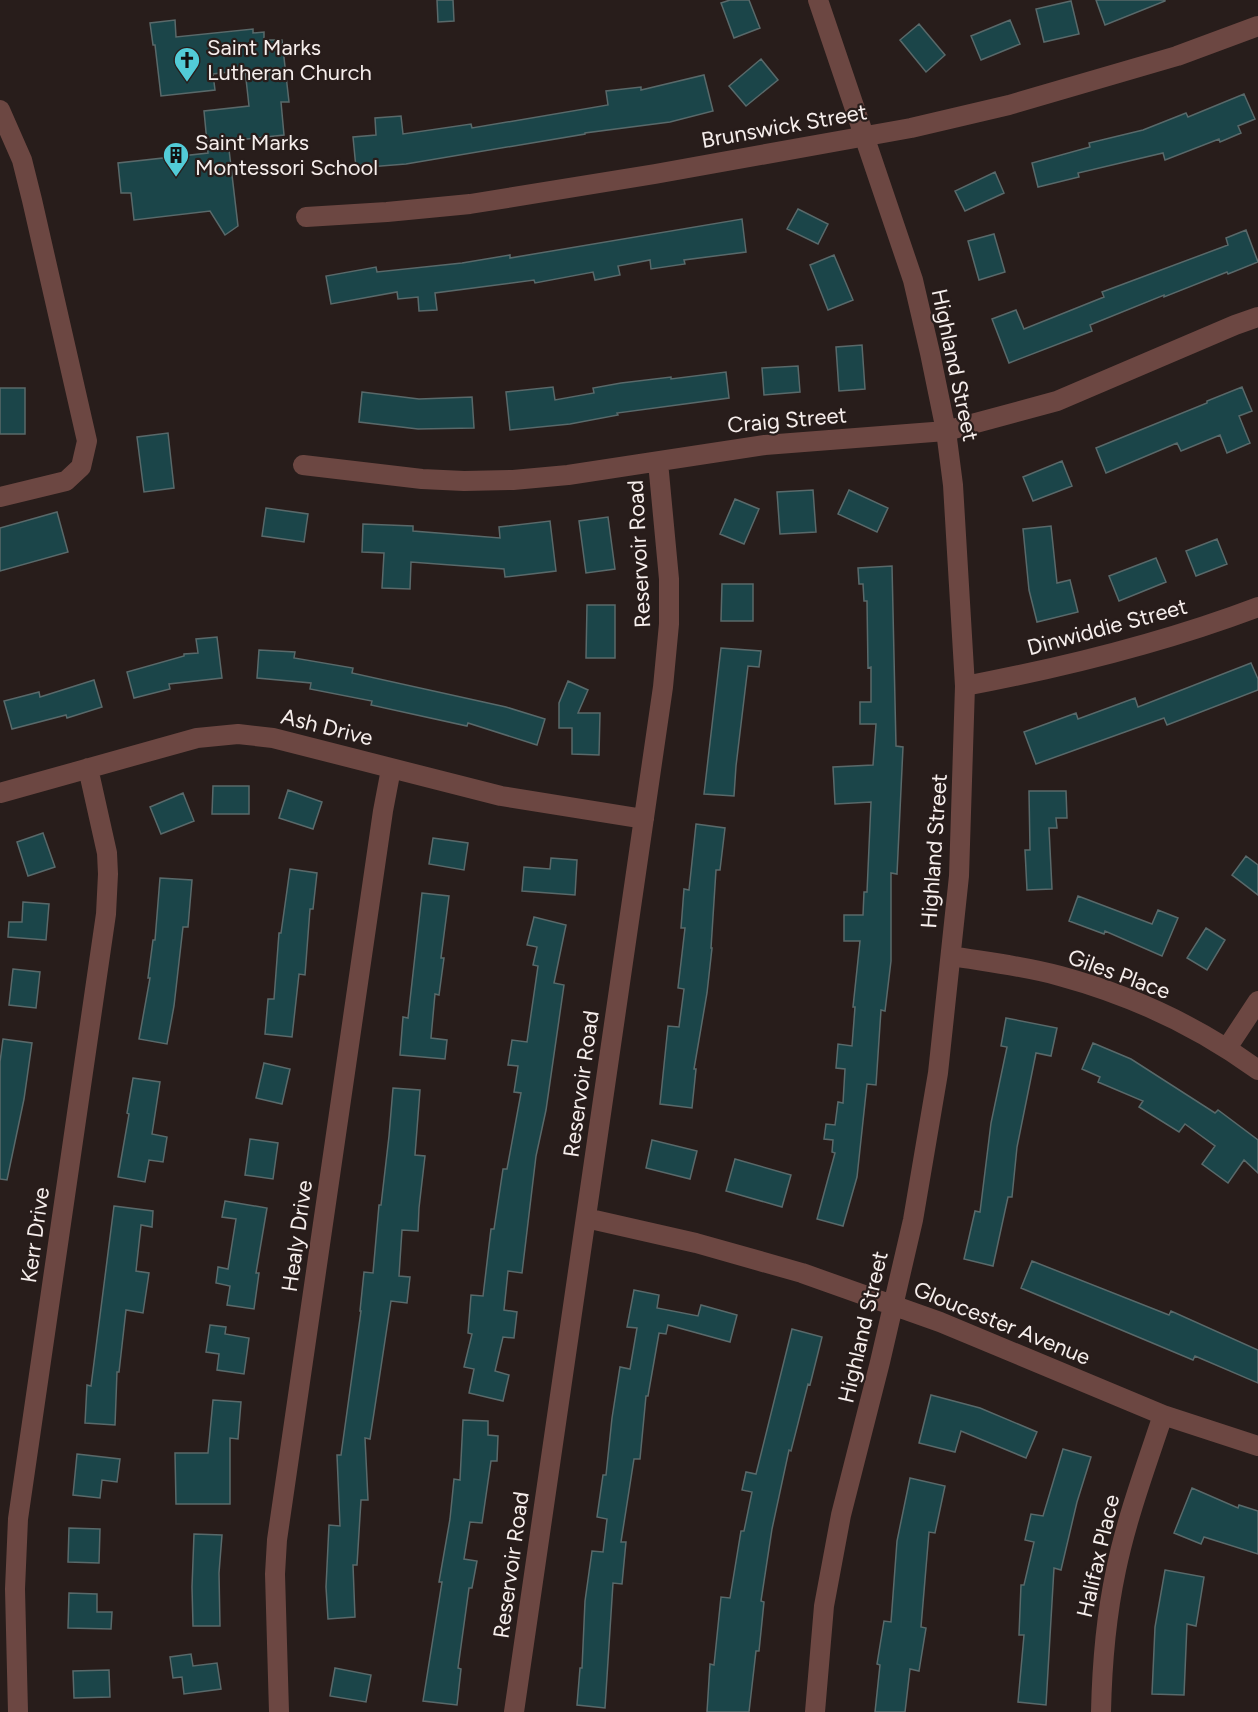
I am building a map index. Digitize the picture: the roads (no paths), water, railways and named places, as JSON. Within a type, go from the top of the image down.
[{"type":"street","name":"Highland Street","points":[[815,1712],[824,1606],[841,1515],[912,1220],[938,1073],[962,825],[965,686],[957,538],[946,431],[913,280],[818,0]]},
{"type":"street","name":"Brunswick Street","points":[[306,217],[470,204],[865,137],[1008,105],[1177,56],[1258,26]]},
{"type":"street","points":[[0,110],[22,160],[87,441],[81,467],[66,481],[0,497]]},
{"type":"street","name":"Craig Street","points":[[303,465],[422,479],[464,481],[568,475],[765,445],[946,431],[1057,401],[1258,317]]},
{"type":"street","name":"Reservoir Road","points":[[514,1712],[663,687],[669,624],[669,579],[658,462]]},
{"type":"street","name":"Dinwiddie Street","points":[[965,686],[1044,671],[1107,655],[1178,635],[1258,607]]},
{"type":"street","name":"Ash Drive","points":[[0,793],[197,738],[238,734],[273,738],[501,796],[644,819]]},
{"type":"street","name":"Kerr Drive","points":[[18,1712],[15,1589],[18,1519],[106,914],[107,853],[88,768]]},
{"type":"street","name":"Healy Drive","points":[[279,1712],[275,1574],[277,1540],[391,769]]},
{"type":"street","name":"Giles Place","points":[[951,956],[1017,966],[1096,987],[1167,1017],[1227,1048],[1258,1070]]},
{"type":"street","points":[[1227,1048],[1258,1001]]},
{"type":"street","name":"Gloucester Avenue","points":[[586,1218],[696,1243],[802,1273],[940,1322],[1163,1415],[1258,1446]]},
{"type":"street","name":"Halifax Place","points":[[1101,1712],[1106,1626],[1116,1567],[1135,1499],[1163,1415]]},
{"type":"place","name":"Saint Marks Lutheran Church","points":[[187,83]]},
{"type":"place","name":"Saint Marks Montessori School","points":[[176,178]]}]
